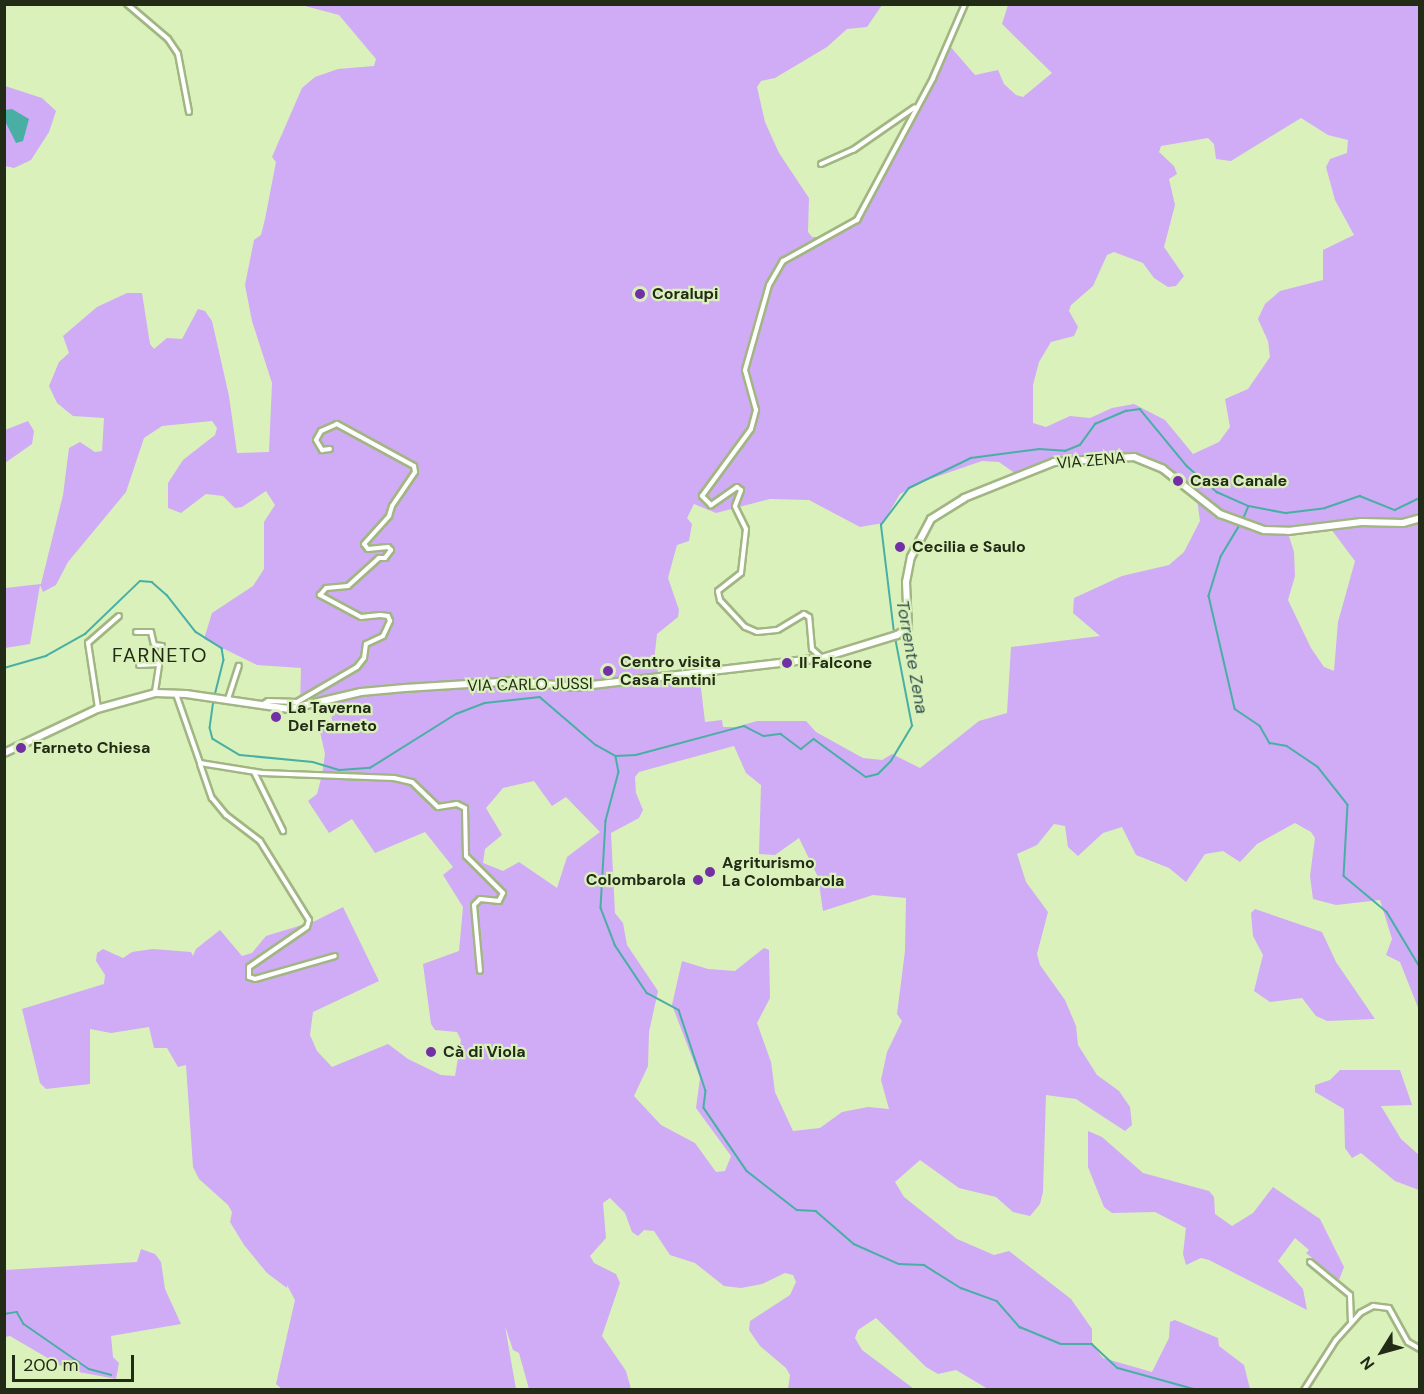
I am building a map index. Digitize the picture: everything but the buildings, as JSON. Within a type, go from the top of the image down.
[{"type":"street","points":[[127,4],[168,39],[178,54],[189,112]]},
{"type":"street","points":[[822,658],[812,649],[809,617],[804,614],[777,630],[757,632],[745,627],[720,600],[718,591],[741,573],[746,529],[735,506],[741,490],[737,487],[711,505],[702,496],[751,429],[756,410],[745,370],[769,285],[783,261],[857,220],[915,107],[933,78],[965,4]]},
{"type":"street","points":[[821,164],[853,150],[915,107]]},
{"type":"street","points":[[259,707],[268,701],[297,702],[312,696],[357,667],[364,658],[366,644],[383,636],[390,621],[388,616],[361,617],[320,595],[326,588],[348,586],[379,558],[385,558],[391,550],[388,547],[369,549],[364,544],[389,516],[392,506],[416,472],[414,466],[337,424],[321,431],[316,440],[322,450],[330,449]]},
{"type":"street","name":"VIA ZENA","points":[[890,636],[908,628],[906,582],[911,557],[932,519],[964,498],[1054,462],[1134,457],[1163,470],[1229,519],[1264,530],[1288,531],[1361,522],[1403,523],[1419,518]]},
{"type":"street","points":[[99,708],[88,643],[119,616]]},
{"type":"street","points":[[136,632],[151,632],[154,645],[162,646],[155,693]]},
{"type":"street","name":"VIA CARLO JUSSI","points":[[4,753],[99,708],[155,693],[226,699],[259,707],[289,710],[361,692],[516,681],[574,687],[822,658],[890,636]]},
{"type":"street","points":[[139,665],[159,664]]},
{"type":"street","points":[[226,699],[239,666]]},
{"type":"street","points":[[176,693],[212,798],[226,815],[260,841],[309,920],[307,927],[249,968],[249,977],[255,980],[335,956]]},
{"type":"street","points":[[200,763],[254,772],[394,778],[412,782],[438,807],[457,804],[465,808],[466,856],[503,893],[500,901],[480,899],[474,905],[480,971]]},
{"type":"street","points":[[254,772],[283,831]]},
{"type":"street","points":[[1310,1262],[1350,1295],[1350,1322]]},
{"type":"street","points":[[1304,1389],[1350,1322],[1368,1308],[1386,1306],[1408,1342],[1419,1349]]},
{"type":"shaded area","points":[[301,5],[882,5],[867,27],[847,29],[827,47],[775,78],[761,81],[757,87],[765,122],[779,153],[809,198],[808,232],[812,237],[825,237],[849,224],[861,208],[948,44],[975,75],[998,70],[1004,84],[1016,95],[1023,97],[1052,73],[1002,24],[1008,5],[1419,5],[1419,1010],[1400,962],[1386,955],[1392,939],[1380,900],[1336,905],[1313,899],[1310,876],[1315,838],[1311,832],[1295,823],[1257,844],[1240,862],[1223,851],[1205,854],[1186,882],[1169,868],[1136,855],[1122,827],[1103,833],[1078,856],[1068,847],[1065,826],[1054,824],[1037,845],[1017,854],[1026,882],[1048,912],[1037,954],[1040,965],[1065,1000],[1076,1026],[1078,1045],[1097,1075],[1119,1091],[1130,1107],[1132,1125],[1125,1131],[1076,1099],[1046,1095],[1043,1192],[1040,1204],[1030,1216],[1013,1212],[996,1197],[959,1188],[920,1160],[895,1182],[904,1197],[957,1239],[994,1255],[1009,1251],[1071,1299],[1092,1329],[1092,1344],[1103,1358],[1152,1372],[1169,1338],[1170,1322],[1175,1320],[1218,1338],[1219,1346],[1244,1365],[1250,1389],[988,1389],[956,1370],[938,1374],[926,1367],[876,1318],[858,1330],[855,1338],[862,1350],[914,1389],[788,1389],[790,1375],[786,1368],[760,1346],[749,1330],[750,1321],[790,1295],[796,1282],[793,1275],[785,1273],[762,1284],[741,1288],[724,1286],[695,1263],[670,1255],[654,1231],[644,1230],[638,1236],[632,1232],[625,1213],[610,1198],[603,1203],[606,1238],[590,1256],[594,1263],[616,1274],[620,1283],[602,1336],[626,1371],[631,1389],[529,1389],[519,1353],[513,1350],[505,1326],[516,1389],[282,1389],[276,1384],[295,1300],[287,1285],[287,1288],[267,1273],[244,1245],[230,1222],[232,1212],[228,1205],[199,1179],[193,1167],[186,1065],[178,1067],[167,1048],[154,1048],[149,1027],[111,1033],[90,1029],[90,1084],[46,1089],[40,1083],[22,1009],[104,984],[105,975],[96,961],[97,953],[103,949],[123,958],[132,952],[153,949],[191,952],[193,956],[196,949],[220,930],[242,956],[252,953],[266,936],[315,921],[343,907],[379,981],[313,1012],[310,1035],[317,1051],[332,1067],[388,1044],[408,1059],[441,1075],[455,1076],[461,1040],[457,1032],[435,1030],[431,1024],[423,964],[459,951],[463,907],[443,875],[453,867],[425,832],[375,853],[352,819],[329,833],[308,801],[317,794],[322,775],[325,754],[319,727],[333,722],[325,702],[300,706],[301,668],[257,665],[204,639],[212,613],[253,586],[264,569],[264,522],[275,505],[266,491],[242,507],[235,508],[223,496],[206,494],[181,513],[168,508],[168,483],[183,460],[215,435],[217,428],[212,421],[162,426],[144,438],[126,492],[68,562],[56,585],[43,592],[40,585],[30,644],[5,648],[5,588],[41,584],[63,495],[69,448],[80,442],[95,452],[102,451],[104,418],[73,416],[57,403],[49,386],[59,362],[69,353],[63,336],[97,307],[127,293],[142,293],[150,344],[154,349],[167,338],[182,339],[198,309],[205,311],[212,321],[229,396],[237,453],[269,452],[272,383],[252,321],[245,285],[254,240],[261,235],[265,219],[276,162],[272,157],[302,88],[315,77],[338,69],[374,66],[376,59],[339,15]],"holes":[[[1301,118],[1328,135],[1348,140],[1347,153],[1330,159],[1326,167],[1335,200],[1354,235],[1323,250],[1323,280],[1280,291],[1265,304],[1258,319],[1268,341],[1270,357],[1248,389],[1225,399],[1230,427],[1219,442],[1193,454],[1165,420],[1134,404],[1112,408],[1090,418],[1070,416],[1046,427],[1033,423],[1033,385],[1039,362],[1051,342],[1074,336],[1078,327],[1069,311],[1071,305],[1093,286],[1107,255],[1114,252],[1143,263],[1154,278],[1168,287],[1176,286],[1184,276],[1164,247],[1175,205],[1169,179],[1177,174],[1174,166],[1159,152],[1161,146],[1208,138],[1214,144],[1216,159],[1231,161]],[[1136,457],[1167,473],[1197,499],[1200,521],[1184,552],[1169,565],[1122,576],[1074,598],[1073,613],[1100,636],[1011,647],[1007,713],[979,721],[920,768],[892,754],[882,760],[863,758],[816,732],[806,721],[757,721],[736,727],[723,727],[722,720],[705,722],[699,671],[659,674],[654,661],[657,634],[678,617],[679,610],[668,578],[677,545],[689,541],[692,524],[687,518],[694,504],[716,513],[770,499],[809,500],[860,527],[883,523],[900,494],[927,480],[982,461],[999,462],[1016,474],[1047,465]],[[1328,525],[1355,561],[1338,622],[1334,671],[1324,667],[1311,648],[1288,600],[1295,576],[1294,552],[1288,533]],[[734,746],[746,773],[761,785],[759,854],[775,855],[799,838],[818,877],[823,911],[873,895],[906,898],[905,951],[897,1014],[902,1021],[887,1052],[881,1080],[889,1109],[868,1107],[842,1112],[820,1128],[793,1131],[775,1092],[771,1062],[757,1023],[770,998],[769,950],[764,948],[735,971],[708,969],[682,961],[672,1005],[700,1078],[696,1108],[731,1156],[725,1171],[716,1172],[695,1143],[661,1125],[634,1096],[648,1066],[649,1032],[658,991],[627,945],[623,923],[615,913],[611,833],[639,818],[643,810],[636,793],[635,777],[639,772]],[[534,781],[552,806],[566,797],[600,832],[567,857],[557,888],[519,862],[503,871],[483,863],[485,849],[502,835],[486,808],[503,788]]]},
{"type":"shaded area","points":[[5,86],[42,98],[56,111],[49,132],[31,160],[14,168],[5,166]]},
{"type":"shaded area","points":[[28,421],[34,431],[32,444],[5,463],[5,430]]},
{"type":"shaded area","points":[[1255,909],[1322,932],[1336,962],[1375,1019],[1327,1021],[1316,1016],[1302,998],[1270,1002],[1254,991],[1263,955],[1253,936],[1251,913]]},
{"type":"shaded area","points":[[1340,1070],[1400,1070],[1412,1105],[1381,1106],[1401,1139],[1419,1155],[1419,1190],[1395,1181],[1361,1153],[1352,1158],[1345,1148],[1344,1109],[1315,1092],[1315,1085],[1330,1080]]},
{"type":"shaded area","points":[[1088,1131],[1102,1137],[1143,1173],[1209,1191],[1214,1197],[1215,1214],[1232,1226],[1253,1213],[1273,1187],[1320,1219],[1344,1267],[1339,1280],[1306,1253],[1309,1250],[1295,1238],[1278,1261],[1303,1289],[1307,1310],[1209,1260],[1201,1258],[1186,1265],[1183,1254],[1186,1228],[1155,1212],[1112,1213],[1104,1207],[1088,1167]]},
{"type":"shaded area","points":[[141,1249],[155,1254],[161,1262],[165,1289],[181,1324],[111,1336],[113,1357],[119,1363],[116,1379],[68,1370],[10,1336],[5,1337],[5,1270],[137,1262]]},
{"type":"water","points":[[12,109],[29,119],[23,141],[16,143],[5,121],[5,110]]},
{"type":"waterway","name":"Torrente Zena","points":[[894,633],[881,525],[909,488],[971,458],[1039,449],[1065,451],[1080,445],[1095,424],[1126,411],[1140,409],[1187,466],[1217,492],[1249,506],[1286,513],[1325,508],[1360,496],[1395,510],[1420,498]]},
{"type":"waterway","points":[[1243,519],[1248,507]]},
{"type":"waterway","points":[[1239,527],[1221,557],[1209,596],[1235,709],[1260,726],[1270,743],[1287,746],[1318,767],[1348,805],[1344,876],[1387,912],[1420,967]]},
{"type":"waterway","name":"Torrente Zena","points":[[4,668],[46,656],[85,634],[140,581],[152,582],[167,595],[196,632],[222,648],[224,660],[215,695]]},
{"type":"waterway","name":"Torrente Zena","points":[[214,700],[210,728],[213,739],[240,755],[313,762],[340,770],[370,768],[456,714],[485,703],[540,697],[596,745],[616,756],[636,755],[744,726],[764,736],[781,734],[801,749],[814,739],[866,777],[878,774],[891,761],[912,726],[895,638]]},
{"type":"waterway","points":[[616,757],[619,772],[606,821],[601,908],[615,945],[647,993],[679,1010],[706,1091],[704,1108],[747,1171],[797,1210],[816,1211],[854,1244],[899,1264],[924,1265],[961,1288],[997,1301],[1020,1327],[1061,1344],[1092,1344],[1118,1368],[1198,1390]]},
{"type":"waterway","points":[[4,1314],[17,1312],[24,1324],[89,1369],[111,1375]]},
{"type":"place","name":"Coralupi","points":[[640,294]]},
{"type":"place","name":"Casa Canale","points":[[1178,481]]},
{"type":"place","name":"Cecilia e Saulo","points":[[900,547]]},
{"type":"place","name":"Il Falcone","points":[[787,663]]},
{"type":"place","name":"Centro visita Casa Fantini","points":[[608,671]]},
{"type":"place","name":"La Taverna Del Farneto","points":[[276,717]]},
{"type":"place","name":"Farneto Chiesa","points":[[21,748]]},
{"type":"place","name":"Agriturismo La Colombarola","points":[[710,872]]},
{"type":"place","name":"Colombarola","points":[[698,880]]},
{"type":"place","name":"Cà di Viola","points":[[431,1052]]},
{"type":"district","name":"FARNETO","points":[[160,655]]}]
